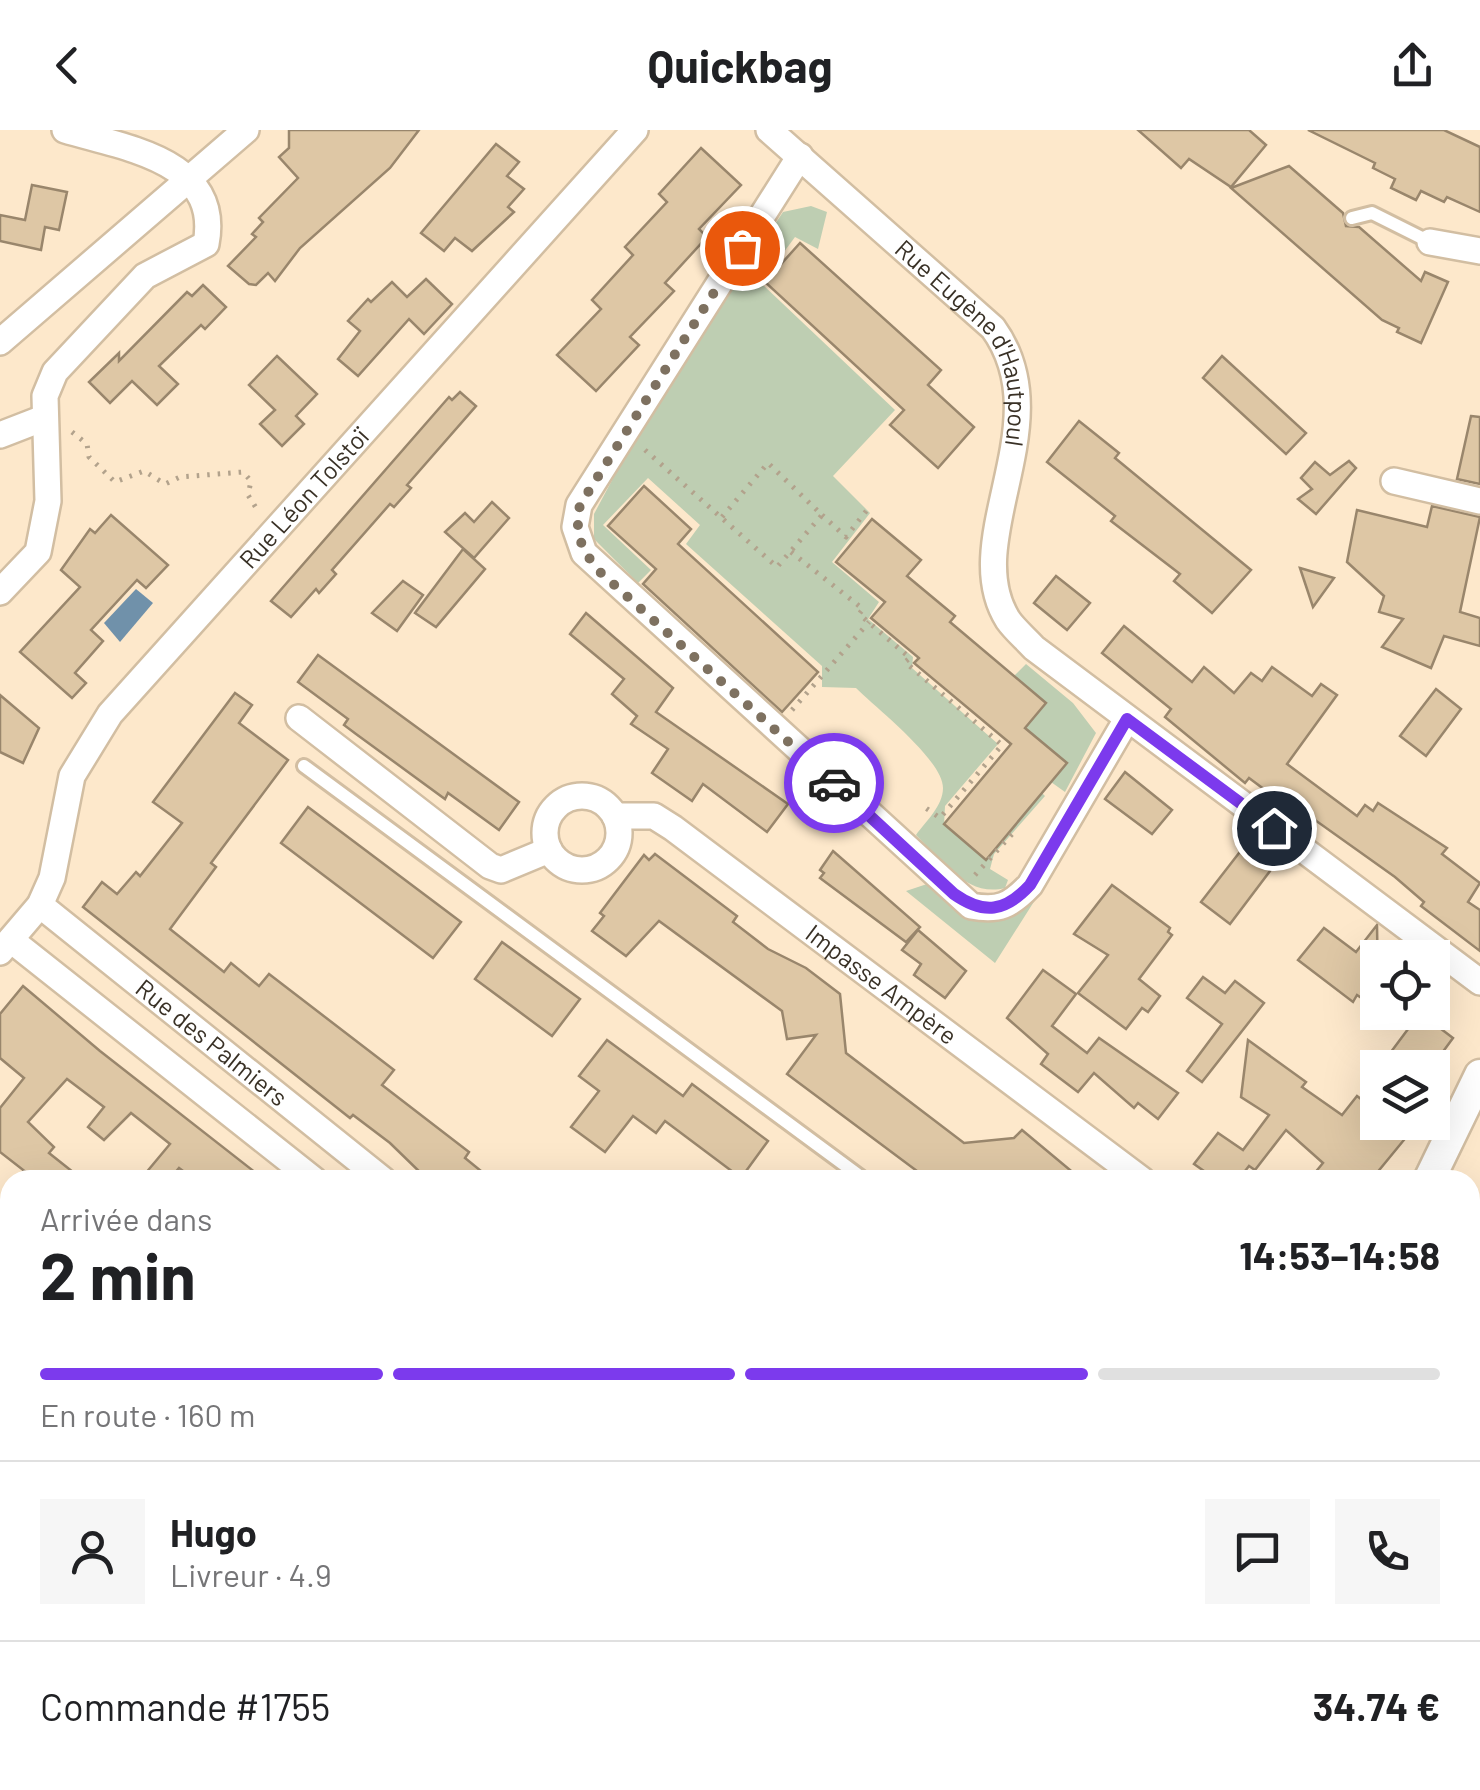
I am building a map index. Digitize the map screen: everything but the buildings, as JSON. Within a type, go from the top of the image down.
[{"type":"street","points":[[0,592],[38,552],[56,423],[45,396],[68,355],[146,276],[206,244],[210,220],[190,178],[156,157],[66,130]]},
{"type":"street","points":[[0,342],[246,130]]},
{"type":"street","name":"Rue Léon Tolstoï","points":[[40,906],[52,878],[72,776],[110,714],[635,130]]},
{"type":"street","name":"Rue Eugène d'Hautpoul","points":[[768,130],[992,328],[1010,352],[1020,407],[996,552],[996,587],[1008,619],[1034,648],[1480,982]]},
{"type":"street","points":[[800,156],[580,505],[576,527],[584,553],[600,572],[971,906],[994,910],[1013,903],[1030,885],[1127,719]]},
{"type":"street","points":[[1430,242],[1480,251]]},
{"type":"street","points":[[0,436],[56,423]]},
{"type":"street","points":[[1394,481],[1480,501]]},
{"type":"street","points":[[298,718],[490,866],[502,870],[549,850],[573,870],[603,864],[616,847],[615,816]]},
{"type":"street","name":"Impasse Ampère","points":[[549,850],[545,829],[560,802],[590,797],[615,816],[654,816],[1129,1170]]},
{"type":"street","points":[[5,946],[40,906]]},
{"type":"street","name":"Rue des Palmiers","points":[[40,906],[370,1170]]},
{"type":"street","name":"Rue des Palmiers","points":[[5,946],[301,1170]]},
{"type":"street","points":[[1434,1170],[1480,1075]]},
{"type":"lane","points":[[1352,218],[1372,213],[1430,242]]},
{"type":"lane","points":[[304,766],[850,1170]]},
{"type":"path","points":[[56,423],[87,444],[89,458]]},
{"type":"path","points":[[634,440],[777,567],[822,514]]},
{"type":"path","points":[[78,457],[89,458],[116,482],[144,471],[165,484],[180,477],[188,480],[243,472],[251,481],[248,495],[262,518]]},
{"type":"path","points":[[722,517],[768,463],[846,537],[867,510]]},
{"type":"path","points":[[791,552],[863,610],[859,614],[910,658],[906,662],[1002,745],[940,818],[923,806]]},
{"type":"path","points":[[775,728],[869,622]]},
{"type":"path","points":[[954,894],[1012,833],[1008,832]]},
{"type":"green space","points":[[811,206],[827,212],[818,249],[795,237],[761,283],[895,410],[833,476],[870,513],[832,562],[879,602],[868,619],[913,657],[912,668],[998,744],[945,806],[944,825],[986,859],[1042,793],[1045,796],[994,854],[990,869],[1008,880],[1005,888],[991,890],[966,882],[916,835],[942,795],[940,776],[932,763],[856,688],[822,687],[822,666],[686,544],[700,525],[648,478],[603,525],[651,570],[638,583],[594,539],[594,514],[634,439],[783,212]]},
{"type":"green space","points":[[1026,664],[1073,703],[1096,733],[1065,792],[1051,782],[1067,763],[1025,728],[1014,676]]},
{"type":"green space","points":[[927,884],[966,914],[992,921],[1020,912],[1035,900],[995,963],[906,891]]},
{"type":"water","points":[[136,589],[153,603],[120,642],[104,623]]},
{"type":"way so far","points":[[742,248],[580,505],[576,527],[584,553],[600,572],[834,783]]},
{"type":"route","points":[[834,783],[954,894],[971,906],[994,910],[1013,903],[1030,885],[1127,719],[1274,828]]}]
